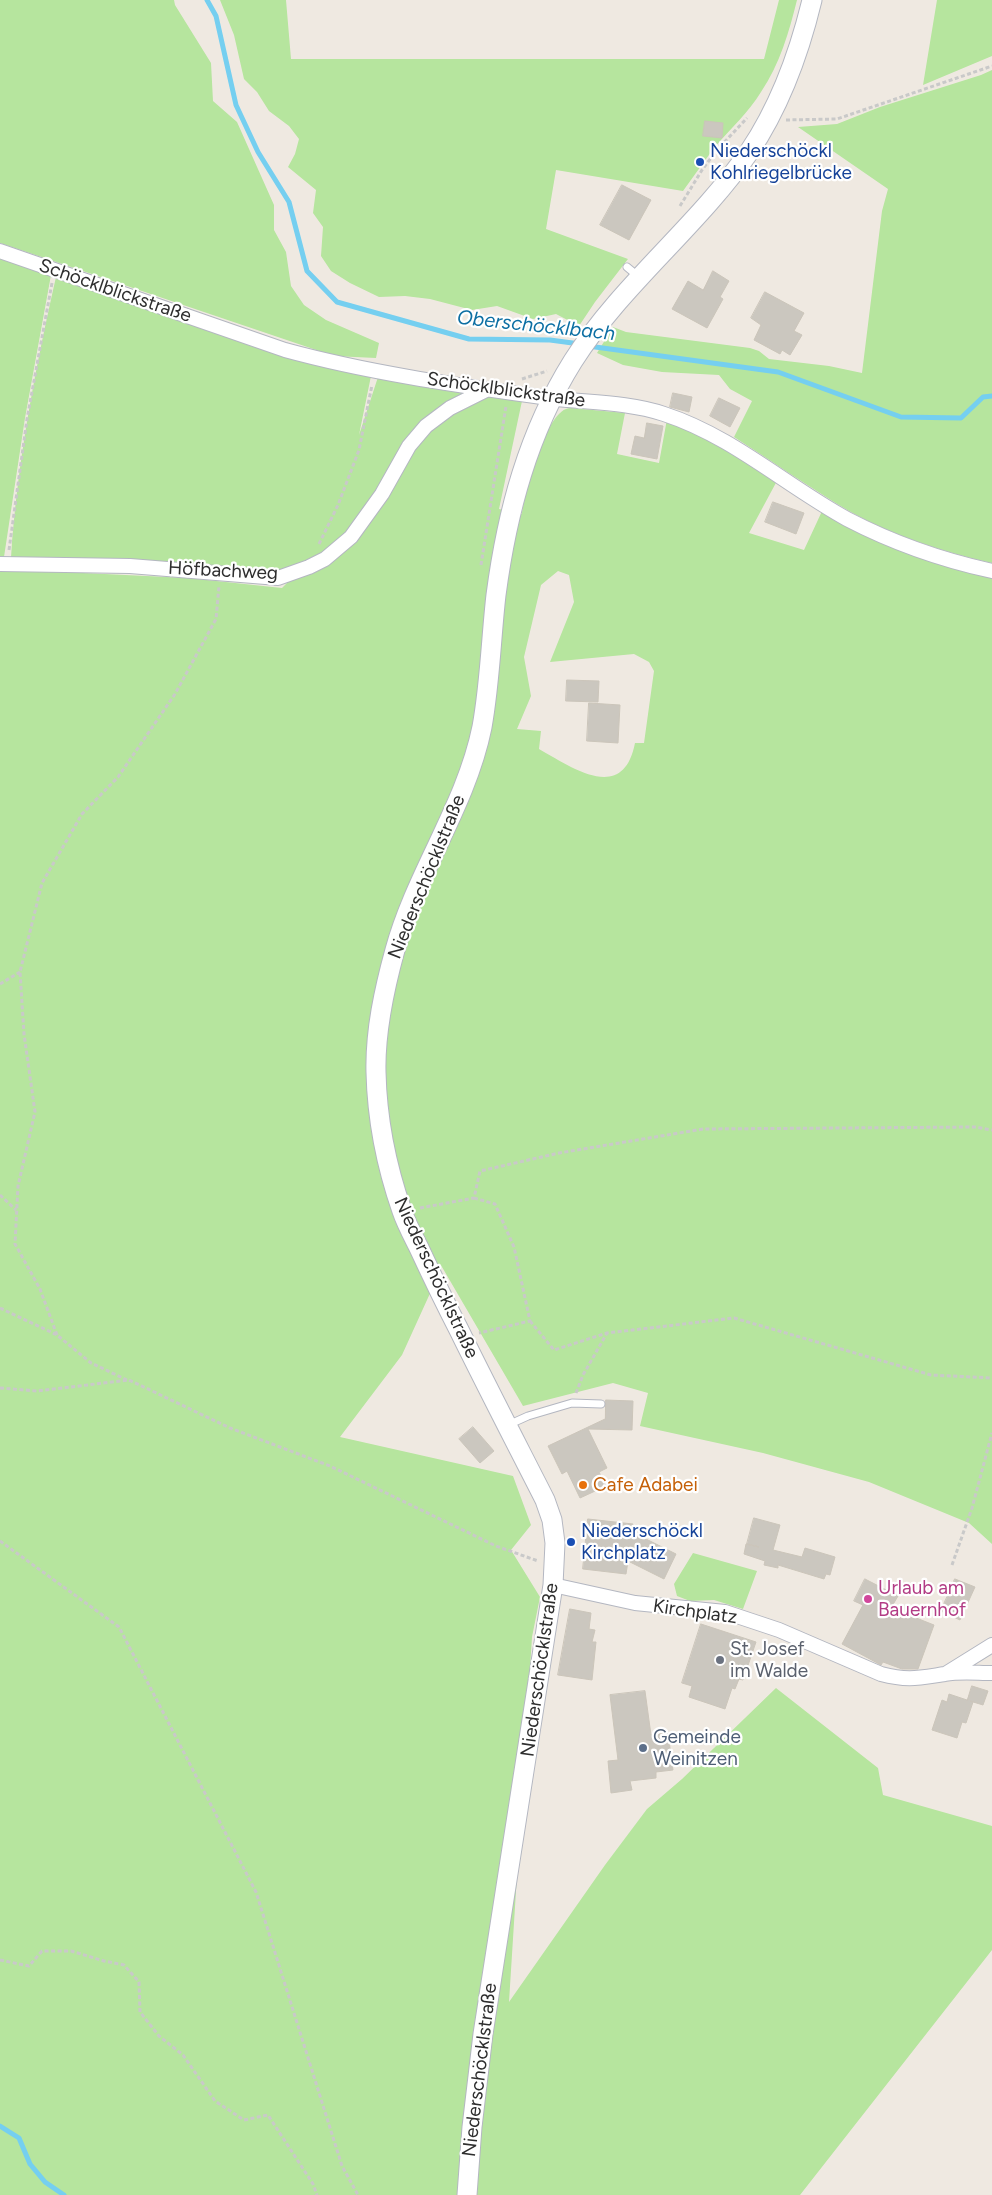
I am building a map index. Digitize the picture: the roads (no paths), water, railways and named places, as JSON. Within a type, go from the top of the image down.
[{"type":"main road","name":"Niederschöcklstraße","points":[[467,2195],[472,2127],[483,2034],[553,1585],[555,1567],[552,1520],[545,1500],[462,1337],[402,1212],[390,1168],[381,1123],[376,1073],[378,1028],[396,944],[461,794],[482,728],[504,537],[522,468],[552,398],[573,362],[633,272],[725,183],[747,155],[760,116],[789,78],[800,47],[812,0]]},
{"type":"street","name":"Schöcklblickstraße","points":[[0,251],[286,350],[328,362],[486,390],[627,406],[662,413],[682,420],[730,444],[846,518],[869,530],[936,557],[992,571]]},
{"type":"street","name":"Höfbachweg","points":[[4,564],[130,566],[278,578],[309,567],[325,559],[351,537],[382,494],[409,446],[426,426],[450,408],[486,390]]},
{"type":"street","name":"Kirchplatz","points":[[553,1585],[635,1603],[725,1612],[779,1630],[881,1674],[896,1678],[914,1680],[946,1673]]},
{"type":"street","points":[[946,1673],[988,1648]]},
{"type":"street","points":[[946,1673],[992,1672],[986,1662],[988,1648]]},
{"type":"lane","points":[[507,1425],[528,1416],[572,1403],[601,1404]]},
{"type":"waterway","name":"Oberschöcklbach","points":[[207,0],[216,16],[236,105],[258,152],[289,202],[307,271],[337,302],[469,339],[550,340],[580,344]]},
{"type":"waterway","name":"Oberschöcklbach","points":[[588,346],[778,372],[901,417],[961,418],[983,397],[992,396]]},
{"type":"waterway","points":[[0,2126],[19,2138],[30,2164],[45,2182],[64,2195]]},
{"type":"place","name":"Niederschöckl Kohlriegelbrücke","points":[[700,162]]},
{"type":"place","name":"Cafe Adabei","points":[[583,1485]]},
{"type":"place","name":"Niederschöckl Kirchplatz","points":[[571,1542]]},
{"type":"place","name":"Urlaub am Bauernhof","points":[[868,1599]]},
{"type":"place","name":"St. Josef im Walde","points":[[720,1660]]},
{"type":"place","name":"Gemeinde Weinitzen","points":[[643,1748]]}]
